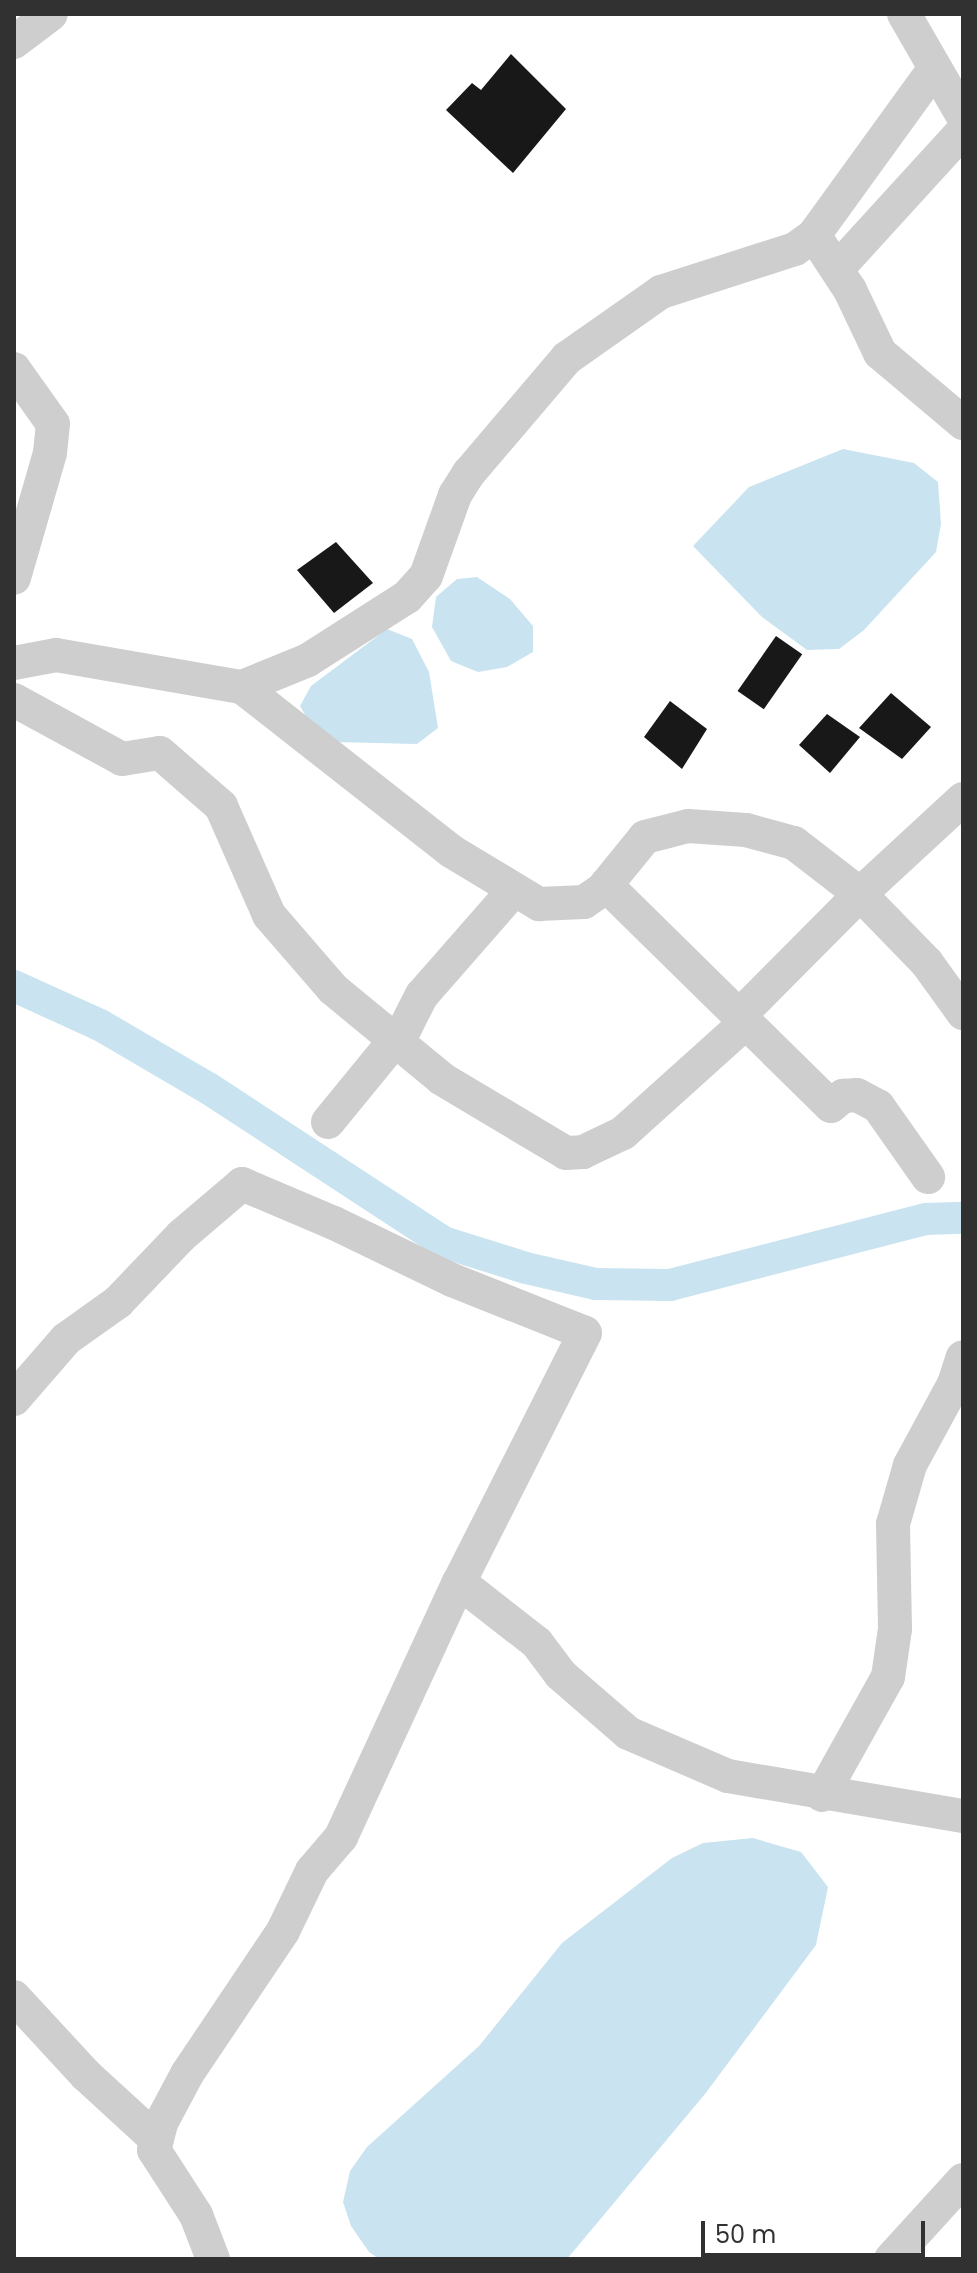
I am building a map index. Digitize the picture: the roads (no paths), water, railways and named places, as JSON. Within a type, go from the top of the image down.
[{"type":"street","points":[[14,42],[51,14]]},
{"type":"street","points":[[904,14],[963,116]]},
{"type":"street","points":[[242,687],[308,660],[407,597],[426,576],[455,495],[469,473],[567,358],[661,292],[795,249],[814,235],[935,68]]},
{"type":"street","points":[[837,269],[963,131]]},
{"type":"street","points":[[814,235],[837,269],[880,353],[963,423]]},
{"type":"street","points":[[14,369],[53,424],[50,453],[14,578]]},
{"type":"street","points":[[14,663],[56,655],[242,687],[451,851],[513,891],[558,906],[584,902],[606,885],[645,837],[688,826],[723,827],[794,843],[860,894],[927,963],[963,1013]]},
{"type":"street","points":[[14,700],[122,759],[160,753],[221,806],[284,937],[333,989],[442,1079],[566,1153],[583,1152],[623,1133],[742,1020],[860,894],[963,799]]},
{"type":"street","points":[[606,885],[831,1106],[843,1096],[857,1095],[878,1106],[928,1177]]},
{"type":"street","points":[[328,1122],[396,1039],[422,995],[513,891]]},
{"type":"street","points":[[14,1399],[66,1339],[118,1302],[181,1236],[242,1184],[452,1280],[585,1333],[459,1582],[341,1837],[312,1871],[273,1948],[253,1970],[179,2086],[157,2140],[154,2150],[201,2224],[213,2259]]},
{"type":"street","points":[[822,1795],[888,1677],[895,1629],[893,1524],[910,1465],[954,1384],[963,1357]]},
{"type":"street","points":[[459,1582],[537,1643],[560,1674],[628,1733],[728,1776],[822,1795],[928,1807],[963,1816]]},
{"type":"street","points":[[14,1997],[86,2075],[157,2140]]},
{"type":"street","points":[[891,2259],[963,2180]]},
{"type":"water","points":[[843,449],[914,463],[938,482],[941,524],[936,552],[864,630],[839,649],[807,650],[762,617],[693,546],[749,487]]},
{"type":"water","points":[[477,577],[510,599],[533,626],[533,652],[507,667],[478,672],[451,661],[432,627],[436,597],[457,579]]},
{"type":"water","points":[[387,629],[412,639],[429,672],[438,728],[417,744],[334,742],[312,727],[300,706],[311,686]]},
{"type":"water","points":[[753,1838],[801,1852],[828,1887],[816,1945],[705,2094],[567,2259],[379,2259],[369,2252],[351,2226],[343,2202],[350,2171],[367,2147],[479,2046],[562,1943],[672,1858],[703,1843]]},
{"type":"waterway","points":[[14,986],[100,1025],[208,1088],[443,1242],[526,1268],[596,1284],[670,1285],[926,1219],[963,1218]]}]
